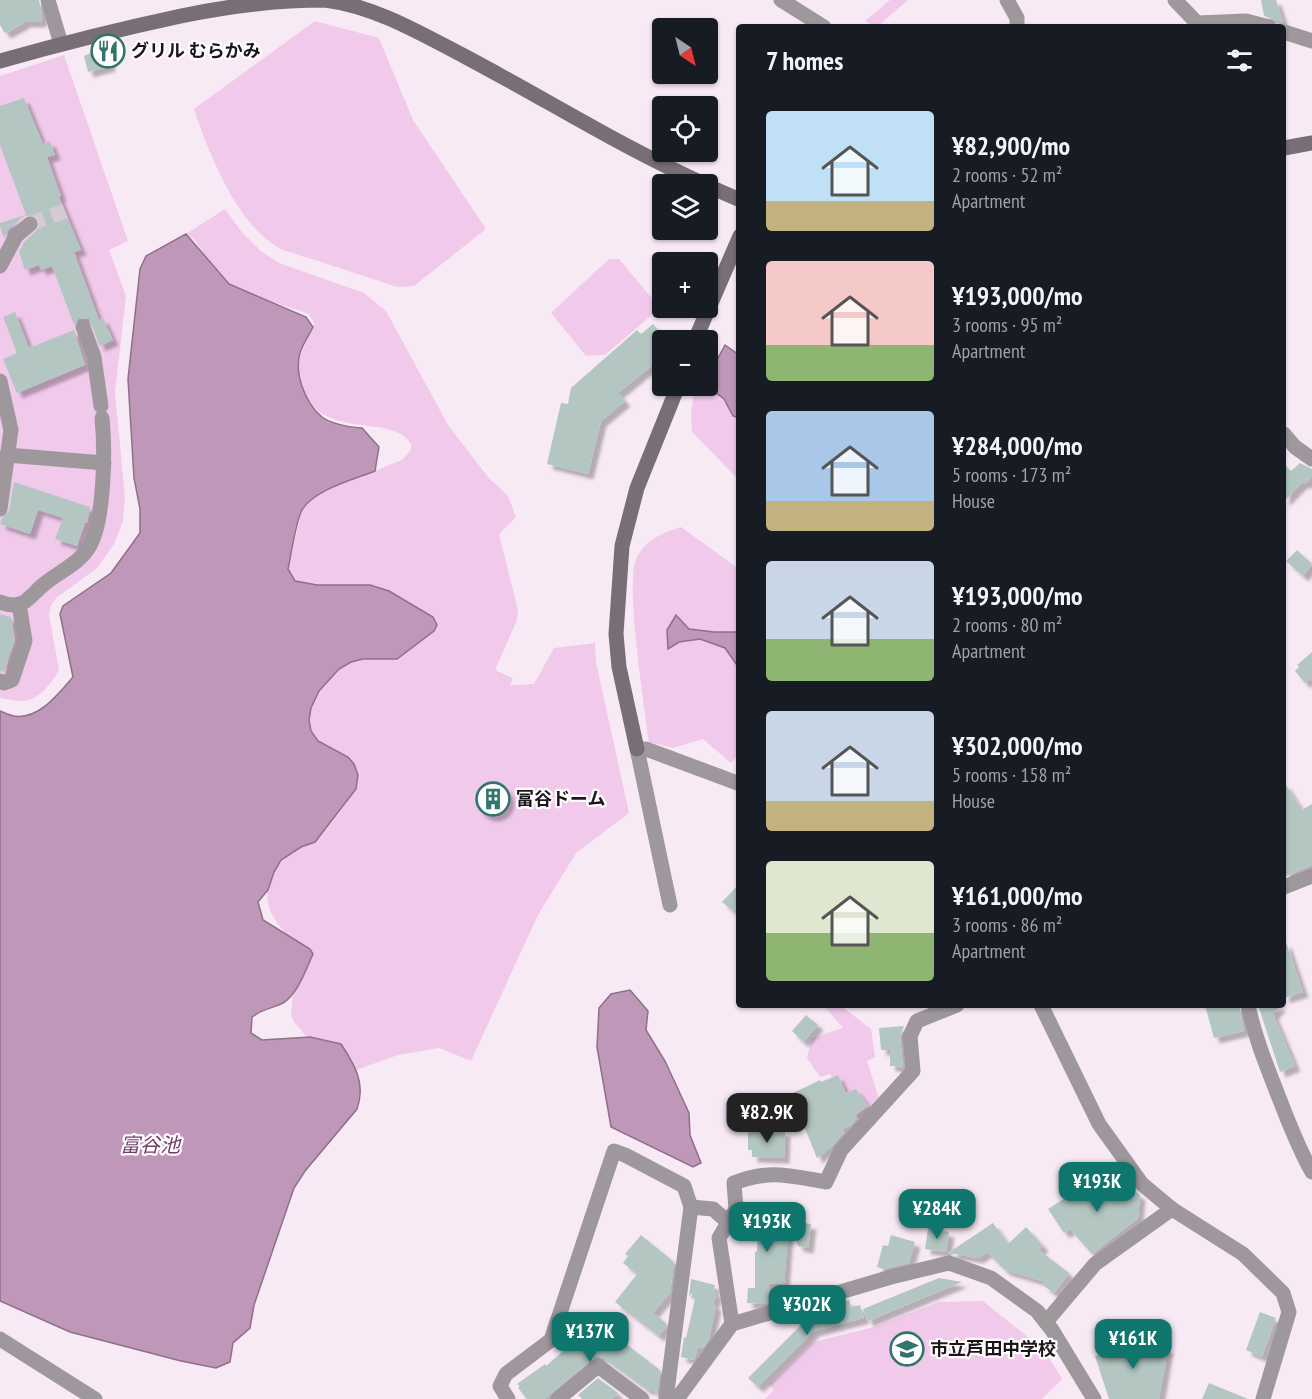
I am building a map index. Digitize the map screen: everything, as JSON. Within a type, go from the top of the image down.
[{"type":"street","points":[[48,0],[61,44]]},
{"type":"street","points":[[0,61],[61,44],[255,0],[325,0],[373,12],[433,40],[681,174]]},
{"type":"street","points":[[781,0],[819,24]]},
{"type":"street","points":[[1007,0],[1017,18],[1017,24]]},
{"type":"street","points":[[1175,0],[1197,23],[1246,21],[1258,24]]},
{"type":"street","points":[[1286,37],[1312,41]]},
{"type":"street","points":[[1286,148],[1312,143]]},
{"type":"street","points":[[718,190],[736,198]]},
{"type":"street","points":[[0,266],[16,236],[30,224]]},
{"type":"street","points":[[699,330],[736,245]]},
{"type":"street","points":[[0,602],[10,606],[27,602],[43,586],[77,561],[89,547],[94,536],[104,463],[101,412],[94,357],[83,327]]},
{"type":"street","points":[[0,509],[11,430],[1,390]]},
{"type":"street","points":[[670,905],[620,667],[616,634],[622,546],[637,488],[674,396]]},
{"type":"street","points":[[1286,436],[1295,447],[1312,459]]},
{"type":"street","points":[[7,455],[104,463]]},
{"type":"street","points":[[0,681],[4,683],[12,680],[26,641],[19,604]]},
{"type":"street","points":[[637,750],[646,749],[736,783]]},
{"type":"street","points":[[1286,886],[1312,876]]},
{"type":"street","points":[[732,1324],[719,1238],[736,1209],[734,1182],[774,1173],[826,1182],[841,1150],[913,1071],[910,1036],[917,1021],[951,1008]]},
{"type":"street","points":[[1042,1008],[1099,1124],[1142,1184],[1172,1209],[1243,1254],[1283,1293],[1289,1312],[1263,1399]]},
{"type":"street","points":[[1249,1008],[1257,1041],[1300,1151],[1312,1172]]},
{"type":"street","points":[[508,1399],[500,1386],[506,1374],[551,1340],[614,1151],[684,1186],[691,1207],[666,1399]]},
{"type":"street","points":[[691,1207],[713,1209],[728,1222]]},
{"type":"street","points":[[1047,1322],[1095,1264],[1172,1209]]},
{"type":"street","points":[[677,1399],[732,1324],[891,1277],[949,1263],[991,1278],[1037,1311],[1047,1322],[1094,1399]]},
{"type":"street","points":[[0,1339],[95,1399]]},
{"type":"street","points":[[558,1399],[598,1366],[642,1399]]},
{"type":"shaded area","points":[[890,0],[908,0],[880,24],[871,24],[865,21]]},
{"type":"shaded area","points":[[315,21],[379,38],[413,120],[486,229],[414,286],[397,287],[283,250],[267,240],[252,226],[227,188],[200,127],[194,109]]},
{"type":"shaded area","points":[[64,55],[128,241],[109,250],[126,296],[115,392],[125,498],[123,521],[114,544],[97,568],[56,598],[51,606],[49,614],[59,670],[40,694],[29,700],[18,701],[0,698],[0,76]]},
{"type":"shaded area","points":[[225,209],[241,231],[262,252],[279,263],[364,293],[386,311],[448,425],[488,477],[508,496],[516,517],[499,534],[518,610],[517,620],[495,670],[513,678],[510,685],[534,684],[554,648],[595,643],[596,662],[629,813],[576,853],[538,915],[471,1061],[439,1048],[398,1055],[356,1070],[352,1060],[334,1042],[306,1036],[294,1022],[291,1014],[293,994],[313,954],[286,933],[271,913],[267,893],[269,884],[272,875],[284,859],[322,834],[356,789],[348,757],[323,744],[310,728],[309,717],[312,706],[324,684],[332,675],[351,662],[368,658],[397,659],[370,585],[317,585],[295,581],[288,569],[302,510],[311,500],[326,490],[402,460],[411,450],[411,444],[402,435],[389,429],[355,424],[323,414],[310,402],[302,384],[298,366],[314,323],[309,314],[255,296],[229,284],[217,273],[194,239],[186,234]]},
{"type":"shaded area","points":[[609,259],[619,259],[652,298],[652,315],[605,355],[586,356],[551,313]]},
{"type":"shaded area","points":[[718,395],[723,399],[733,416],[736,417],[736,477],[692,432],[691,412],[693,396]]},
{"type":"shaded area","points":[[681,527],[736,567],[736,632],[689,629],[679,642],[700,639],[726,648],[736,663],[736,757],[731,763],[703,739],[673,748],[649,742],[634,617],[634,570],[641,551],[661,534]]},
{"type":"shaded area","points":[[826,1008],[844,1008],[871,1029],[875,1057],[867,1061],[880,1102],[868,1115],[857,1118],[830,1074],[820,1077],[807,1058],[812,1038],[843,1028]]},
{"type":"shaded area","name":"市立芦田中学校","points":[[983,1301],[1045,1351],[1062,1379],[1042,1399],[765,1399],[774,1390],[769,1385],[813,1342],[874,1327],[939,1302]]},
{"type":"water","name":"富谷池","points":[[186,234],[229,284],[306,317],[313,327],[300,353],[299,369],[306,396],[316,411],[326,420],[362,428],[379,447],[375,471],[325,491],[307,503],[302,510],[288,569],[295,581],[317,585],[370,585],[389,591],[433,617],[437,625],[434,631],[397,659],[363,659],[351,662],[339,669],[319,691],[311,708],[309,720],[311,731],[318,741],[348,757],[354,764],[358,775],[356,789],[315,842],[301,847],[281,860],[268,890],[258,902],[263,920],[310,949],[313,954],[293,994],[283,1003],[252,1017],[251,1033],[262,1040],[310,1037],[341,1044],[358,1075],[359,1100],[357,1109],[305,1171],[294,1188],[254,1305],[250,1328],[233,1343],[230,1362],[216,1368],[70,1332],[0,1301],[0,711],[14,716],[32,714],[48,704],[73,677],[60,614],[63,606],[111,573],[140,533],[140,509],[134,478],[128,379],[140,269],[146,256]]},
{"type":"water","points":[[725,345],[736,353],[736,417],[733,416],[724,399],[718,394],[718,358]]},
{"type":"water","points":[[676,615],[689,629],[736,632],[736,664],[725,648],[700,639],[679,642],[668,649],[667,630]]},
{"type":"water","points":[[630,990],[648,1011],[646,1030],[665,1061],[689,1113],[690,1135],[701,1163],[693,1167],[611,1127],[597,1047],[599,1008],[611,994]]},
{"type":"building","points":[[0,0],[39,0],[41,22],[23,22],[6,33],[4,32],[0,25]]},
{"type":"building","points":[[1261,0],[1276,0],[1283,22],[1264,16]]},
{"type":"building","points":[[105,47],[110,66],[88,72],[84,56]]},
{"type":"building","points":[[24,98],[43,144],[50,141],[55,155],[47,157],[61,196],[59,197],[81,250],[74,252],[99,320],[103,318],[113,340],[100,346],[89,319],[79,318],[74,325],[52,266],[41,270],[39,265],[25,270],[19,252],[24,242],[39,228],[38,218],[33,215],[24,216],[9,229],[4,238],[0,226],[0,223],[26,215],[0,145],[0,106]]},
{"type":"building","points":[[15,312],[29,348],[74,330],[85,365],[17,393],[3,359],[17,353],[3,317]]},
{"type":"building","points":[[653,324],[658,330],[652,330],[652,354],[650,356],[652,365],[618,393],[625,401],[601,421],[588,474],[547,464],[561,403],[568,404],[571,388],[637,330],[641,334]]},
{"type":"building","points":[[1300,463],[1312,469],[1312,477],[1305,484],[1303,482],[1286,499],[1286,466],[1291,471]]},
{"type":"building","points":[[14,482],[90,507],[87,523],[85,523],[77,546],[55,539],[63,518],[38,510],[30,534],[0,524],[9,511]]},
{"type":"building","points":[[1297,550],[1312,564],[1303,576],[1286,561]]},
{"type":"building","points":[[0,614],[11,617],[15,640],[4,672],[0,671]]},
{"type":"building","points":[[1312,652],[1312,681],[1309,678],[1305,683],[1295,671],[1299,667],[1297,665]]},
{"type":"building","name":"富谷ドーム","points":[[492,782],[504,787],[509,799],[504,811],[492,816],[480,811],[475,799],[480,787]]},
{"type":"building","points":[[1286,785],[1302,810],[1312,804],[1312,865],[1286,876]]},
{"type":"building","points":[[736,887],[736,914],[722,902]]},
{"type":"building","points":[[1286,942],[1303,992],[1286,997]]},
{"type":"building","points":[[1206,1008],[1240,1008],[1244,1031],[1214,1038]]},
{"type":"building","points":[[1259,1008],[1278,1008],[1273,1014],[1295,1066],[1280,1072]]},
{"type":"building","points":[[806,1015],[818,1025],[803,1042],[792,1031]]},
{"type":"building","points":[[904,1026],[900,1037],[903,1068],[896,1068],[896,1066],[890,1066],[890,1050],[881,1050],[879,1028]]},
{"type":"building","points":[[838,1075],[846,1093],[856,1089],[868,1106],[856,1115],[857,1118],[850,1126],[842,1129],[844,1132],[832,1146],[817,1158],[791,1094],[820,1080],[821,1082]]},
{"type":"building","points":[[744,1103],[760,1103],[760,1124],[744,1124]]},
{"type":"building","points":[[748,1131],[785,1131],[784,1158],[752,1157],[752,1150],[748,1150]]},
{"type":"building","points":[[1087,1184],[1133,1188],[1133,1191],[1140,1195],[1138,1218],[1092,1254],[1070,1229],[1064,1233],[1048,1209]]},
{"type":"building","points":[[746,1211],[782,1214],[782,1220],[789,1221],[784,1284],[768,1283],[773,1302],[765,1304],[747,1303],[748,1288],[755,1288],[755,1252],[758,1235],[744,1234]]},
{"type":"building","points":[[790,1221],[811,1224],[808,1248],[798,1246]]},
{"type":"building","points":[[993,1223],[1008,1244],[1026,1227],[1043,1246],[1039,1250],[1069,1273],[1054,1293],[1044,1286],[1045,1282],[1005,1270],[987,1252],[978,1258],[948,1253]]},
{"type":"building","points":[[928,1228],[949,1232],[946,1252],[925,1249]]},
{"type":"building","points":[[641,1235],[674,1262],[670,1293],[653,1313],[666,1323],[666,1327],[659,1336],[615,1302],[637,1274],[623,1263],[628,1256],[625,1254]]},
{"type":"building","points":[[891,1235],[915,1242],[909,1263],[883,1269],[877,1267],[883,1245],[888,1246]]},
{"type":"building","points":[[939,1278],[962,1282],[868,1321],[863,1309]]},
{"type":"building","points":[[691,1279],[715,1285],[713,1292],[717,1292],[709,1339],[703,1348],[698,1347],[694,1360],[681,1357],[695,1299],[691,1298],[692,1293],[689,1297]]},
{"type":"building","points":[[849,1300],[851,1307],[860,1305],[864,1318],[814,1331],[758,1387],[748,1378],[806,1320],[821,1315],[819,1308]]},
{"type":"building","points":[[1260,1312],[1276,1318],[1262,1357],[1246,1350]]},
{"type":"building","points":[[593,1319],[660,1370],[657,1394],[604,1358],[596,1356],[544,1399],[527,1399],[517,1384],[545,1364],[546,1366],[580,1336]]},
{"type":"building","points":[[1114,1335],[1168,1348],[1159,1399],[1109,1399],[1095,1356],[1110,1351]]},
{"type":"building","points":[[598,1378],[618,1393],[612,1399],[582,1399],[578,1395]]},
{"type":"building","points":[[1209,1383],[1248,1399],[1202,1399]]},
{"type":"tunnel","points":[[30,224],[65,211]]},
{"type":"place","name":"グリル むらかみ","points":[[108,51]]},
{"type":"place","name":"富谷ドーム","points":[[493,799]]},
{"type":"place","name":"市立芦田中学校","points":[[907,1349]]}]
